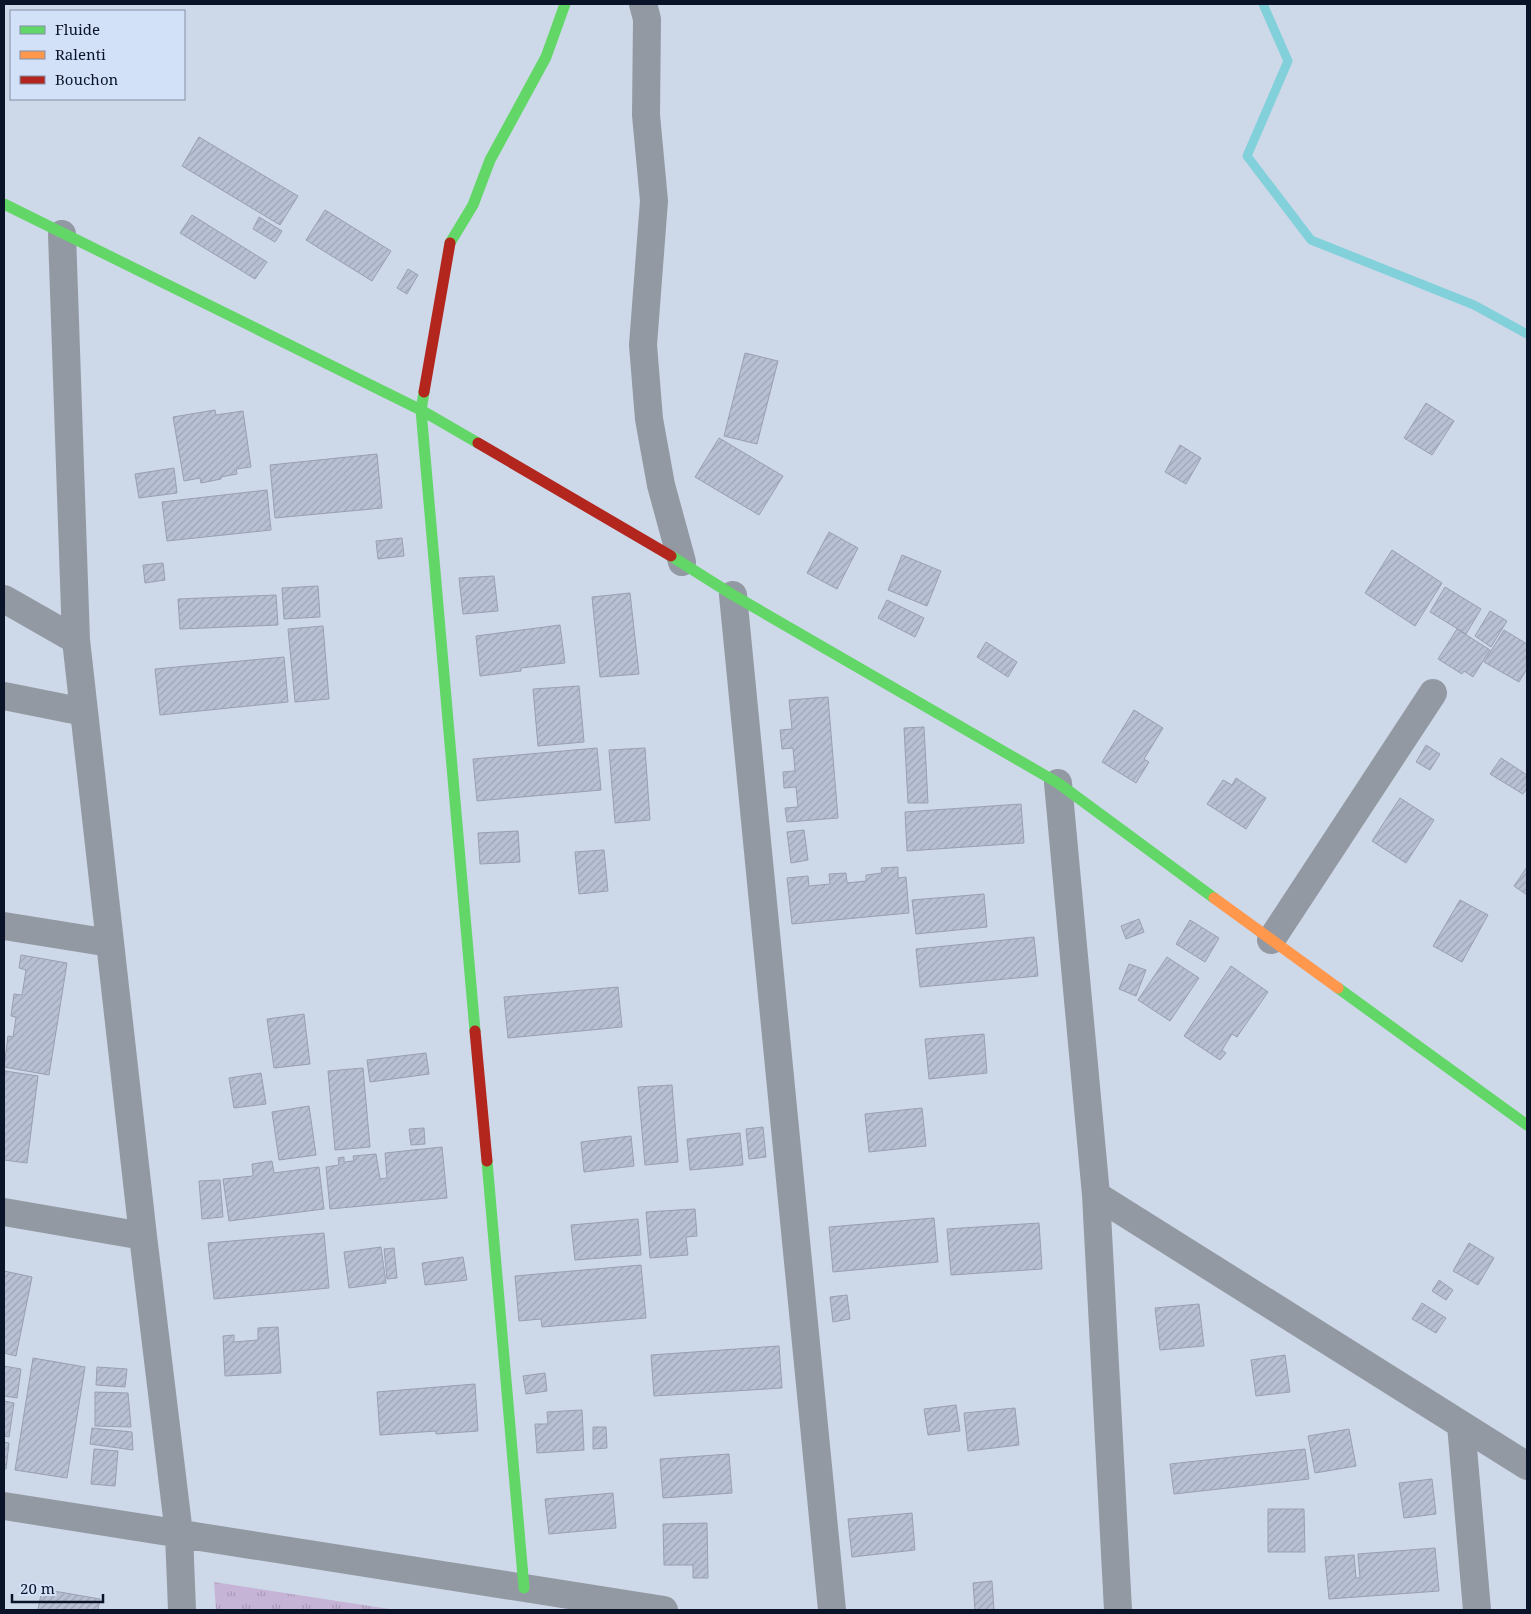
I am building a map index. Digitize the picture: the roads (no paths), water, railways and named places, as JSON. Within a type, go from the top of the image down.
[{"type":"street","points":[[524,1588],[420,410],[448,246],[473,205],[490,160],[546,58],[564,4]]},
{"type":"street","points":[[643,4],[647,19],[646,115],[654,201],[643,345],[649,419],[661,485],[682,562]]},
{"type":"street","points":[[4,204],[420,410],[682,562],[732,595],[1058,783],[1527,1125]]},
{"type":"street","points":[[62,234],[76,640],[143,1236],[179,1534],[182,1610]]},
{"type":"street","points":[[732,595],[832,1610]]},
{"type":"street","points":[[4,599],[76,640]]},
{"type":"street","points":[[1271,940],[1434,694]]},
{"type":"street","points":[[4,696],[84,712]]},
{"type":"street","points":[[1058,783],[1096,1195],[1118,1610]]},
{"type":"street","points":[[4,926],[110,943]]},
{"type":"street","points":[[1096,1195],[1527,1466]]},
{"type":"street","points":[[4,1212],[143,1236]]},
{"type":"street","points":[[1461,1424],[1477,1610]]},
{"type":"street","points":[[4,1506],[664,1610]]},
{"type":"waterway","points":[[1263,4],[1288,61],[1247,156],[1311,240],[1474,305],[1527,334]]}]
